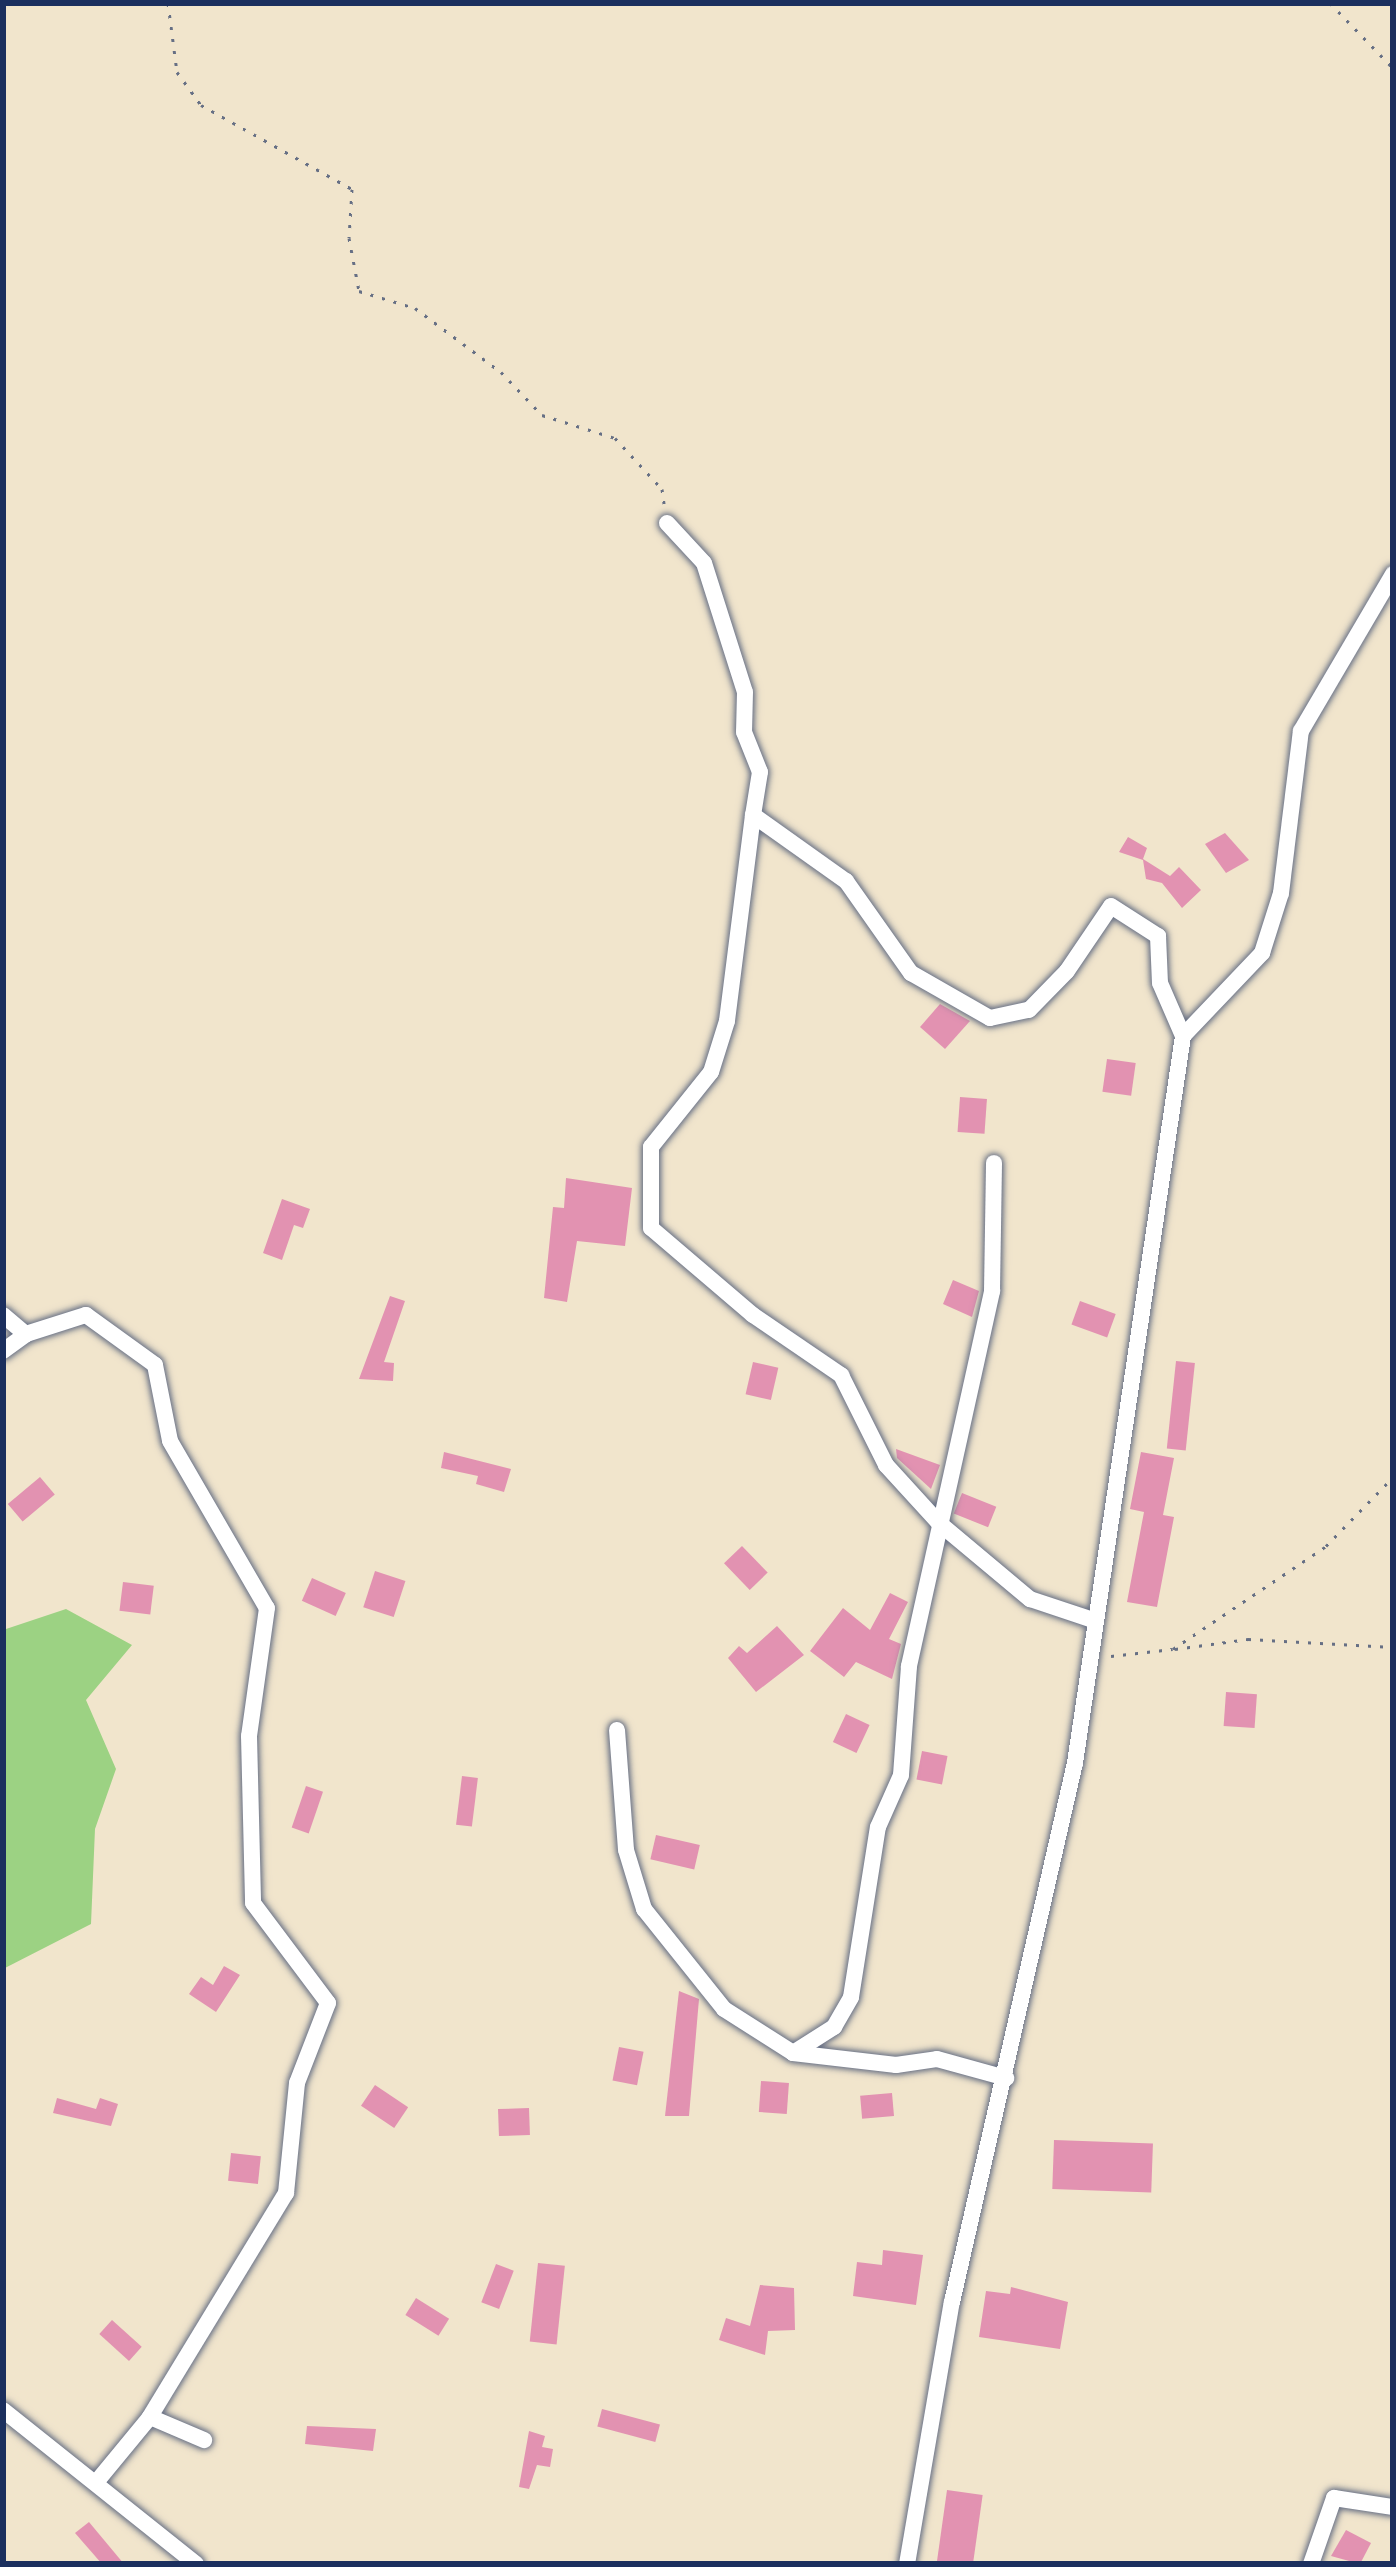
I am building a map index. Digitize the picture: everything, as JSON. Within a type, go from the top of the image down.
[{"type":"street","points":[[667,523],[704,563],[745,692],[744,732],[760,772],[727,1021],[711,1072],[651,1147],[651,1228],[753,1316],[841,1375],[886,1465],[938,1523],[1030,1599],[1093,1620]]},
{"type":"street","points":[[1183,1036],[1262,953],[1281,893],[1301,731],[1393,574]]},
{"type":"street","points":[[753,815],[846,881],[911,973],[990,1018],[1029,1010],[1067,971],[1111,906],[1158,936],[1160,983],[1183,1036],[1093,1620],[1091,1659],[1006,2078],[952,2302],[907,2564]]},
{"type":"street","points":[[793,2053],[834,2027],[851,1996],[878,1827],[901,1775],[909,1666],[992,1291],[994,1163]]},
{"type":"street","points":[[3,1315],[26,1334]]},
{"type":"street","points":[[3,1351],[26,1334],[86,1315],[155,1365],[170,1441],[267,1608],[250,1736],[253,1903],[328,2003],[297,2083],[286,2193],[150,2417],[98,2480]]},
{"type":"street","points":[[616,1730],[626,1850],[644,1909],[696,1982],[752,2031],[793,2053],[896,2065],[937,2059],[1006,2078]]},
{"type":"street","points":[[3,2410],[98,2480],[196,2564]]},
{"type":"street","points":[[150,2417],[204,2440]]},
{"type":"street","points":[[1311,2564],[1334,2498],[1393,2507]]},
{"type":"path","points":[[168,3],[177,72],[201,105],[352,189],[349,238],[359,291],[416,308],[502,372],[542,415],[615,438],[662,489],[667,523]]},
{"type":"path","points":[[1330,3],[1393,68]]},
{"type":"path","points":[[1173,1649],[1326,1546],[1393,1477]]},
{"type":"path","points":[[1091,1659],[1248,1639],[1393,1646]]},
{"type":"green space","points":[[66,1609],[132,1645],[86,1700],[116,1769],[95,1829],[91,1924],[3,1969],[3,1630]]},
{"type":"building","points":[[1225,833],[1249,860],[1226,873],[1205,844]]},
{"type":"building","points":[[1128,837],[1147,848],[1143,859],[1170,876],[1179,867],[1201,890],[1182,908],[1162,883],[1146,879],[1143,860],[1119,852]]},
{"type":"building","points":[[940,1004],[970,1021],[945,1049],[920,1027]]},
{"type":"building","points":[[1107,1059],[1136,1063],[1131,1096],[1102,1092]]},
{"type":"building","points":[[960,1097],[987,1099],[984,1134],[958,1132]]},
{"type":"building","points":[[566,1178],[632,1188],[625,1246],[577,1241],[567,1302],[544,1298],[553,1207],[564,1208]]},
{"type":"building","points":[[282,1199],[310,1209],[303,1228],[294,1225],[282,1260],[263,1253]]},
{"type":"building","points":[[953,1280],[979,1291],[972,1317],[943,1304]]},
{"type":"building","points":[[390,1296],[405,1301],[384,1362],[394,1363],[393,1381],[359,1379]]},
{"type":"building","points":[[1080,1301],[1116,1314],[1107,1337],[1071,1324]]},
{"type":"building","points":[[1176,1361],[1195,1363],[1186,1451],[1167,1449]]},
{"type":"building","points":[[753,1362],[778,1368],[771,1400],[746,1394]]},
{"type":"building","points":[[896,1449],[940,1465],[931,1489],[897,1458]]},
{"type":"building","points":[[444,1452],[511,1469],[504,1492],[476,1484],[478,1476],[441,1468]]},
{"type":"building","points":[[1141,1452],[1174,1458],[1163,1515],[1174,1517],[1157,1607],[1127,1602],[1144,1512],[1130,1509]]},
{"type":"building","points":[[40,1477],[55,1495],[23,1522],[8,1504]]},
{"type":"building","points":[[962,1493],[996,1507],[988,1527],[954,1513]]},
{"type":"building","points":[[742,1546],[768,1573],[750,1590],[724,1563]]},
{"type":"building","points":[[375,1571],[405,1581],[394,1617],[363,1607]]},
{"type":"building","points":[[312,1578],[346,1593],[336,1616],[302,1601]]},
{"type":"building","points":[[123,1582],[154,1586],[150,1615],[119,1611]]},
{"type":"building","points":[[890,1593],[908,1602],[889,1639],[901,1644],[892,1679],[856,1662],[844,1677],[810,1651],[843,1608],[870,1630]]},
{"type":"building","points":[[777,1626],[804,1655],[756,1692],[728,1658],[739,1646],[747,1653]]},
{"type":"building","points":[[1226,1692],[1257,1694],[1255,1728],[1224,1726]]},
{"type":"building","points":[[846,1714],[870,1725],[856,1753],[833,1742]]},
{"type":"building","points":[[922,1751],[948,1756],[942,1784],[916,1779]]},
{"type":"building","points":[[462,1776],[478,1778],[472,1827],[456,1825]]},
{"type":"building","points":[[306,1786],[323,1792],[309,1833],[292,1828]]},
{"type":"building","points":[[656,1835],[700,1845],[694,1869],[650,1859]]},
{"type":"building","points":[[224,1966],[240,1975],[216,2012],[189,1994],[201,1977],[213,1985]]},
{"type":"building","points":[[679,1991],[699,1999],[689,2116],[665,2116]]},
{"type":"building","points":[[619,2047],[644,2052],[637,2085],[613,2080]]},
{"type":"building","points":[[761,2081],[789,2083],[787,2114],[759,2112]]},
{"type":"building","points":[[375,2085],[408,2107],[394,2128],[361,2106]]},
{"type":"building","points":[[892,2093],[894,2116],[862,2119],[860,2096]]},
{"type":"building","points":[[57,2098],[96,2109],[100,2098],[118,2104],[111,2126],[53,2113]]},
{"type":"building","points":[[529,2108],[530,2135],[499,2136],[498,2109]]},
{"type":"building","points":[[1054,2140],[1153,2143],[1151,2192],[1052,2189]]},
{"type":"building","points":[[231,2153],[261,2156],[258,2184],[228,2181]]},
{"type":"building","points":[[883,2250],[923,2255],[916,2305],[853,2296],[857,2262],[882,2265]]},
{"type":"building","points":[[538,2263],[565,2266],[557,2344],[530,2342]]},
{"type":"building","points":[[496,2264],[514,2271],[499,2309],[481,2302]]},
{"type":"building","points":[[760,2285],[794,2288],[795,2330],[768,2331],[765,2355],[719,2340],[726,2318],[750,2326]]},
{"type":"building","points":[[1011,2287],[1068,2302],[1060,2349],[979,2337],[986,2291],[1010,2294]]},
{"type":"building","points":[[416,2298],[449,2319],[438,2336],[405,2315]]},
{"type":"building","points":[[112,2320],[142,2347],[129,2361],[99,2334]]},
{"type":"building","points":[[602,2409],[660,2425],[655,2442],[597,2426]]},
{"type":"building","points":[[307,2426],[376,2429],[373,2451],[305,2444]]},
{"type":"building","points":[[529,2431],[545,2436],[542,2447],[553,2449],[550,2467],[537,2465],[529,2489],[519,2487]]},
{"type":"building","points":[[947,2490],[983,2495],[973,2564],[937,2564]]},
{"type":"building","points":[[89,2522],[124,2564],[102,2564],[75,2533]]},
{"type":"building","points":[[1346,2530],[1371,2543],[1360,2564],[1331,2556]]}]
